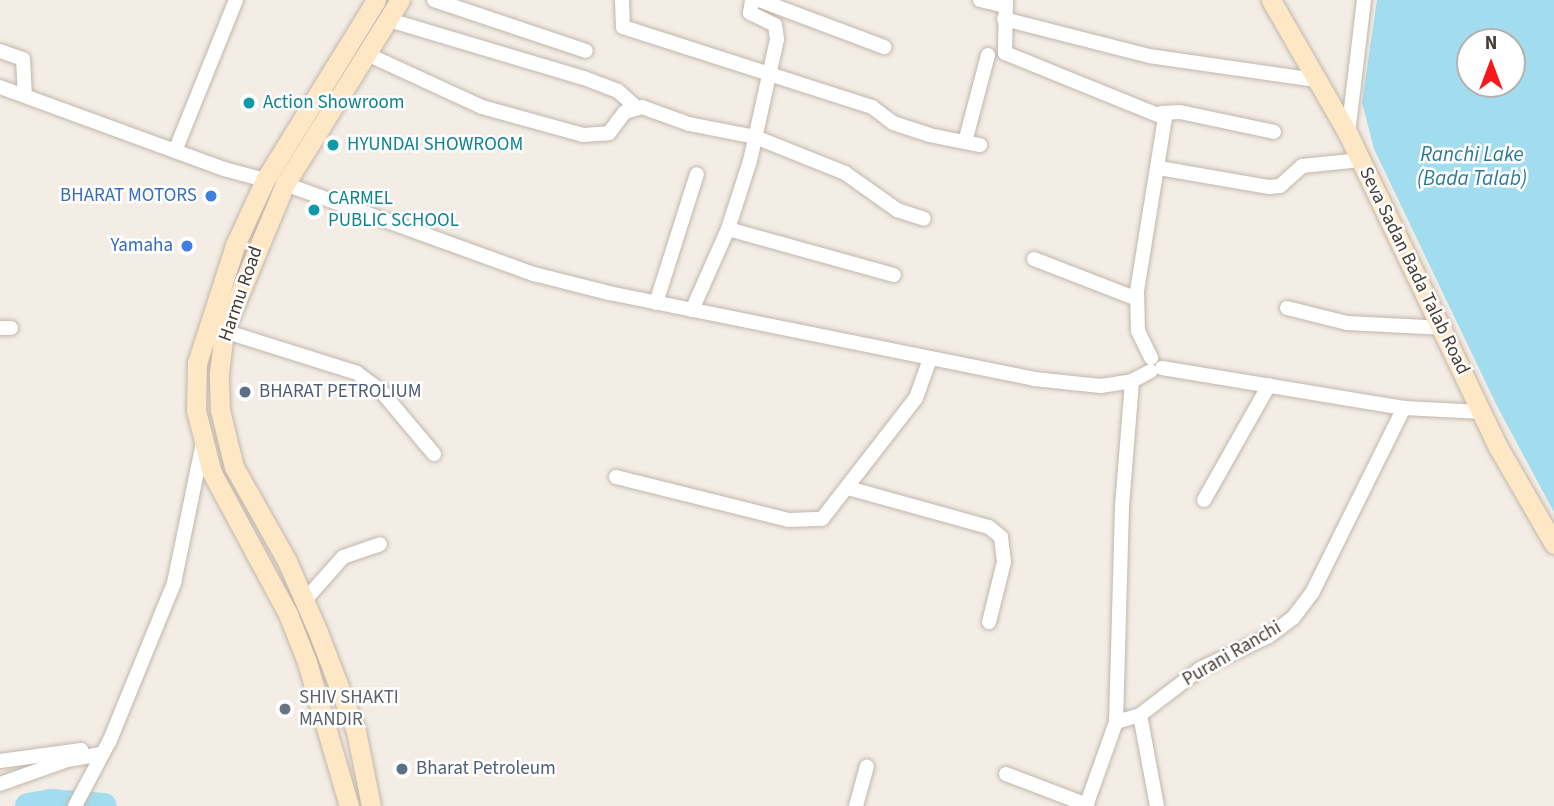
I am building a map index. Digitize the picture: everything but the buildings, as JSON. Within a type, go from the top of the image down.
[{"type":"main road","name":"Harmu Road","points":[[349,806],[324,708],[288,614],[217,483],[203,443],[198,421],[197,363],[211,310],[265,180],[376,0]]},
{"type":"main road","name":"Harmu Road","points":[[371,806],[356,731],[304,600],[234,467],[222,421],[219,373],[224,331],[285,184],[369,55],[400,0]]},
{"type":"main road","name":"Seva Sadan Bada Talab Road","points":[[1271,0],[1348,134],[1445,328],[1482,412],[1554,544]]},
{"type":"main road","points":[[198,421],[222,421]]},
{"type":"street","points":[[175,151],[236,0]]},
{"type":"street","points":[[434,0],[586,51]]},
{"type":"street","points":[[622,0],[622,27],[872,107],[893,123],[917,131],[980,145]]},
{"type":"street","points":[[692,310],[728,229],[755,137],[778,30],[750,13],[752,0]]},
{"type":"street","points":[[759,0],[884,47]]},
{"type":"street","points":[[980,0],[1149,56],[1316,80]]},
{"type":"street","points":[[1348,134],[1364,0]]},
{"type":"street","points":[[1005,8],[1002,45],[1014,59],[1161,113],[1180,112],[1274,132]]},
{"type":"street","points":[[389,20],[584,78],[618,91],[637,108],[755,137],[845,173],[897,210],[924,219]]},
{"type":"street","points":[[0,51],[23,59],[25,93]]},
{"type":"street","points":[[369,55],[482,107],[583,135],[609,133],[625,112],[637,108]]},
{"type":"street","points":[[965,142],[988,55]]},
{"type":"street","points":[[0,87],[25,93],[175,151],[265,180]]},
{"type":"street","points":[[1155,366],[1138,331],[1137,299],[1165,128],[1161,113]]},
{"type":"street","points":[[1159,169],[1269,187],[1280,186],[1302,166],[1361,160]]},
{"type":"street","points":[[656,303],[697,174]]},
{"type":"street","points":[[285,184],[534,274],[656,303],[930,359],[1071,384],[1101,386],[1132,381],[1155,366],[1404,408],[1482,412]]},
{"type":"street","points":[[728,229],[894,275]]},
{"type":"street","points":[[1034,259],[1137,299]]},
{"type":"street","points":[[1287,308],[1347,323],[1445,328]]},
{"type":"street","points":[[224,331],[357,373],[382,392],[434,454]]},
{"type":"street","points":[[617,477],[808,522],[822,519],[916,398],[930,359]]},
{"type":"street","points":[[1006,774],[1086,805],[1116,722],[1122,506],[1132,381]]},
{"type":"street","points":[[1204,500],[1269,385]]},
{"type":"street","name":"Purani Ranchi","points":[[1116,722],[1140,715],[1199,668],[1269,636],[1293,618],[1312,593],[1404,408]]},
{"type":"street","points":[[75,806],[174,583],[203,443]]},
{"type":"street","points":[[848,488],[989,527],[1001,537],[1004,562],[989,622]]},
{"type":"street","points":[[304,600],[343,557],[380,544]]},
{"type":"street","points":[[1140,715],[1157,806]]},
{"type":"street","points":[[0,761],[76,749],[98,758]]},
{"type":"street","points":[[0,785],[51,764],[98,758]]},
{"type":"street","points":[[856,806],[867,766]]},
{"type":"water","name":"Ranchi Lake (Bada Talab)","points":[[1377,0],[1554,0],[1554,512],[1497,406],[1374,149],[1362,102]]},
{"type":"waterway","points":[[28,806],[50,802],[104,806]]},
{"type":"place","name":"Action Showroom","points":[[249,103]]},
{"type":"place","name":"HYUNDAI SHOWROOM","points":[[333,145]]},
{"type":"place","name":"BHARAT MOTORS","points":[[211,196]]},
{"type":"place","name":"CARMEL PUBLIC SCHOOL","points":[[314,210]]},
{"type":"place","name":"Yamaha","points":[[187,246]]},
{"type":"place","name":"BHARAT PETROLIUM","points":[[245,392]]},
{"type":"place","name":"SHIV SHAKTI MANDIR","points":[[285,709]]},
{"type":"place","name":"Bharat Petroleum","points":[[402,769]]}]
